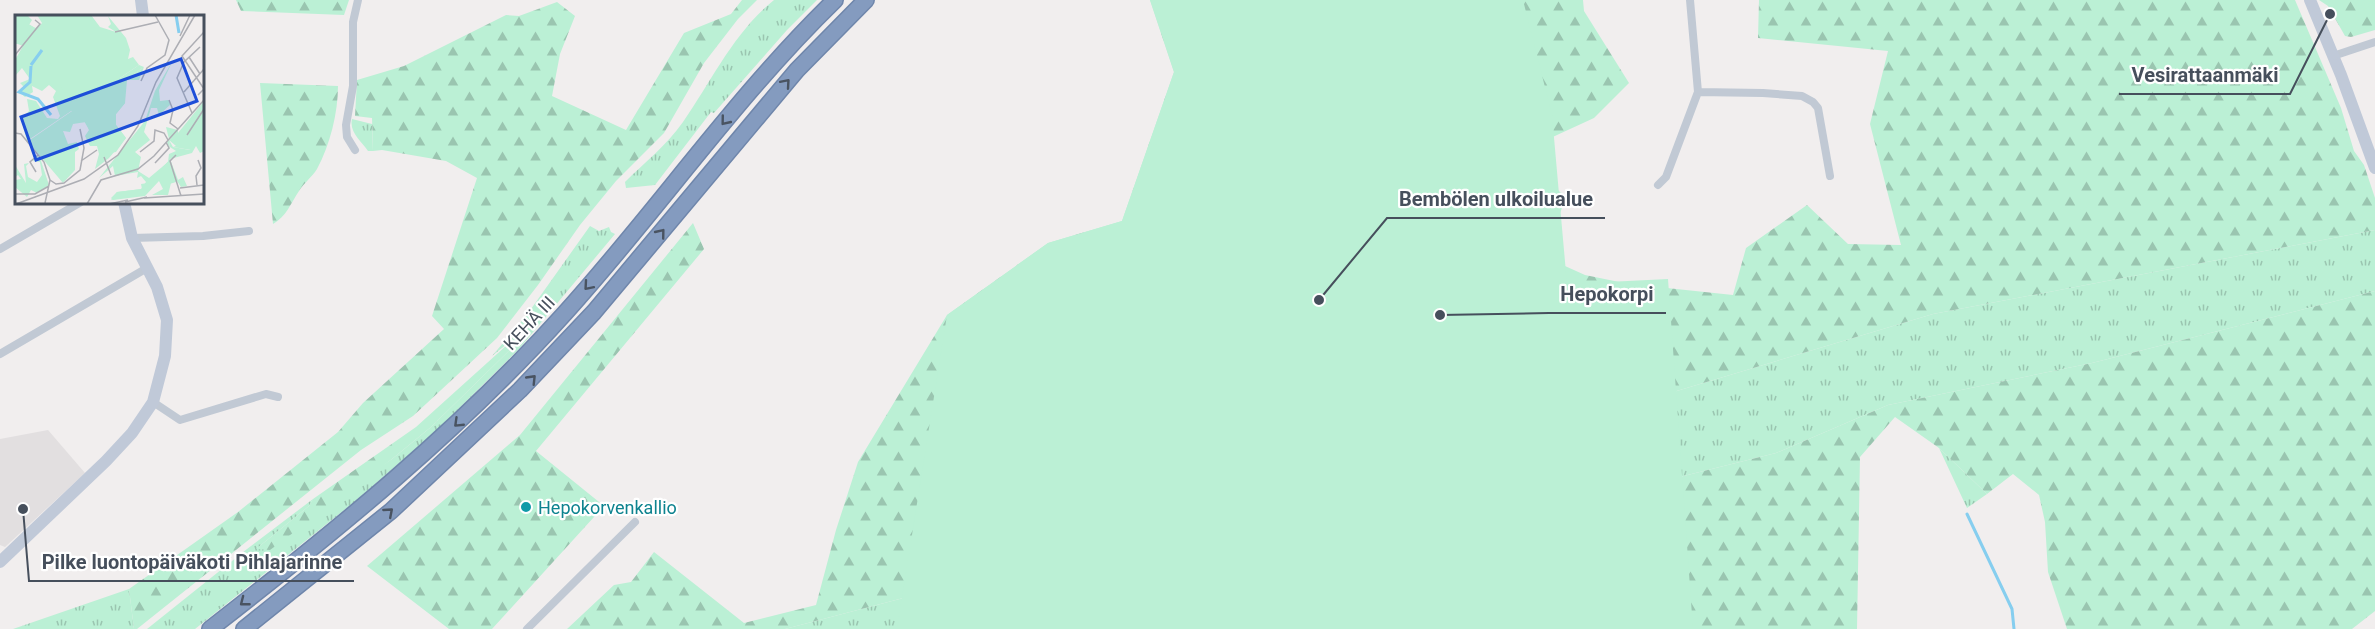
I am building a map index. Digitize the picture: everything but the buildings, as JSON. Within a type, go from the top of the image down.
[{"type":"highway","name":"KEHÄ III","points":[[210,629],[373,500],[439,441],[505,377],[582,294],[751,90],[835,0]]},
{"type":"highway","points":[[244,629],[391,511],[520,390],[568,341],[647,250],[789,79],[866,0]]},
{"type":"street","points":[[141,0],[143,15]]},
{"type":"street","points":[[355,150],[347,137],[346,125],[353,86],[353,22],[358,0]]},
{"type":"street","points":[[1658,185],[1666,177],[1698,92],[1690,0]]},
{"type":"street","points":[[2310,0],[2375,168]]},
{"type":"street","points":[[2333,56],[2375,42]]},
{"type":"street","points":[[1698,92],[1802,96],[1813,102],[1818,108],[1830,176]]},
{"type":"street","points":[[0,249],[78,204]]},
{"type":"street","points":[[0,562],[132,434],[153,402],[165,357],[167,320],[157,287],[132,238],[124,204]]},
{"type":"street","points":[[132,238],[203,236],[249,231]]},
{"type":"street","points":[[0,354],[147,268]]},
{"type":"street","points":[[153,402],[180,420],[266,394],[278,396]]},
{"type":"street","points":[[527,629],[635,522]]},
{"type":"shaded area","points":[[48,430],[85,473],[5,547],[0,545],[0,439]]},
{"type":"green space","points":[[236,0],[349,0],[344,15],[241,11]]},
{"type":"green space","points":[[742,0],[757,0],[738,19],[704,63],[664,133],[616,181],[580,225],[497,338],[413,416],[361,450],[137,629],[134,629],[129,589],[238,512],[338,432],[363,403],[444,329],[432,316],[477,178],[446,161],[382,150],[373,151],[372,118],[355,116],[357,80],[404,66],[506,15],[519,16],[557,2],[575,16],[560,54],[552,96],[626,130],[684,33],[731,14]]},
{"type":"green space","points":[[774,0],[817,0],[787,30],[714,113],[711,112],[655,185],[626,188],[625,182],[677,130],[735,42]]},
{"type":"green space","points":[[1150,0],[1583,0],[1584,11],[1629,83],[1594,118],[1544,141],[1550,185],[1566,196],[1545,257],[1585,275],[1629,284],[1733,295],[1746,248],[1807,205],[1848,244],[1901,245],[1870,124],[1888,51],[1758,38],[1759,0],[2295,0],[2341,108],[2354,151],[2364,165],[2375,198],[2375,230],[1933,314],[1560,426],[785,629],[567,629],[614,585],[631,582],[654,552],[744,623],[816,605],[836,530],[858,462],[947,315],[1048,243],[1122,221],[1174,72]]},
{"type":"green space","points":[[1150,0],[1523,0],[1552,115],[1567,284],[1668,279],[1693,629],[897,629],[947,315],[1048,243],[1122,221],[1174,72]]},
{"type":"green space","points":[[2319,0],[2375,0],[2375,30],[2351,37],[2345,36],[2328,6]]},
{"type":"green space","points":[[260,83],[338,86],[335,118],[322,160],[285,214],[273,224]]},
{"type":"green space","points":[[352,119],[372,124],[373,151],[368,151],[356,136],[352,128]]},
{"type":"green space","points":[[693,223],[704,249],[536,451],[604,506],[492,629],[449,629],[367,566],[520,435]]},
{"type":"green space","points":[[590,226],[599,231],[609,227],[615,234],[519,349],[435,432],[353,503],[195,629],[147,629],[313,499],[309,506],[256,549],[392,459],[431,427],[519,341],[518,335],[492,356],[526,316]]},
{"type":"green space","points":[[2375,230],[2375,291],[2092,363],[1888,405],[1776,453],[1068,629],[785,629],[1560,426],[1933,314]]},
{"type":"green space","points":[[2375,291],[2375,611],[2352,629],[2067,629],[2048,572],[2045,522],[2039,495],[2013,474],[1987,494],[1939,448],[1895,417],[1860,457],[1857,629],[1068,629],[1776,453],[1888,405],[2092,363]]},
{"type":"green space","points":[[518,335],[522,337],[519,341],[431,427],[392,459],[270,550],[256,549],[309,506],[313,499],[416,427]]},
{"type":"green space","points":[[1939,448],[1987,494],[1967,508]]},
{"type":"green space","points":[[129,589],[134,629],[13,629]]},
{"type":"waterway","points":[[1967,514],[2012,609],[2014,629]]},
{"type":"place","name":"Vesirattaanmäki","points":[[2330,14]]},
{"type":"place","name":"Bembölen ulkoilualue","points":[[1319,300]]},
{"type":"place","name":"Hepokorpi","points":[[1440,315]]},
{"type":"place","name":"Hepokorvenkallio","points":[[526,507]]},
{"type":"place","name":"Pilke luontopäiväkoti Pihlajarinne","points":[[23,509]]}]
